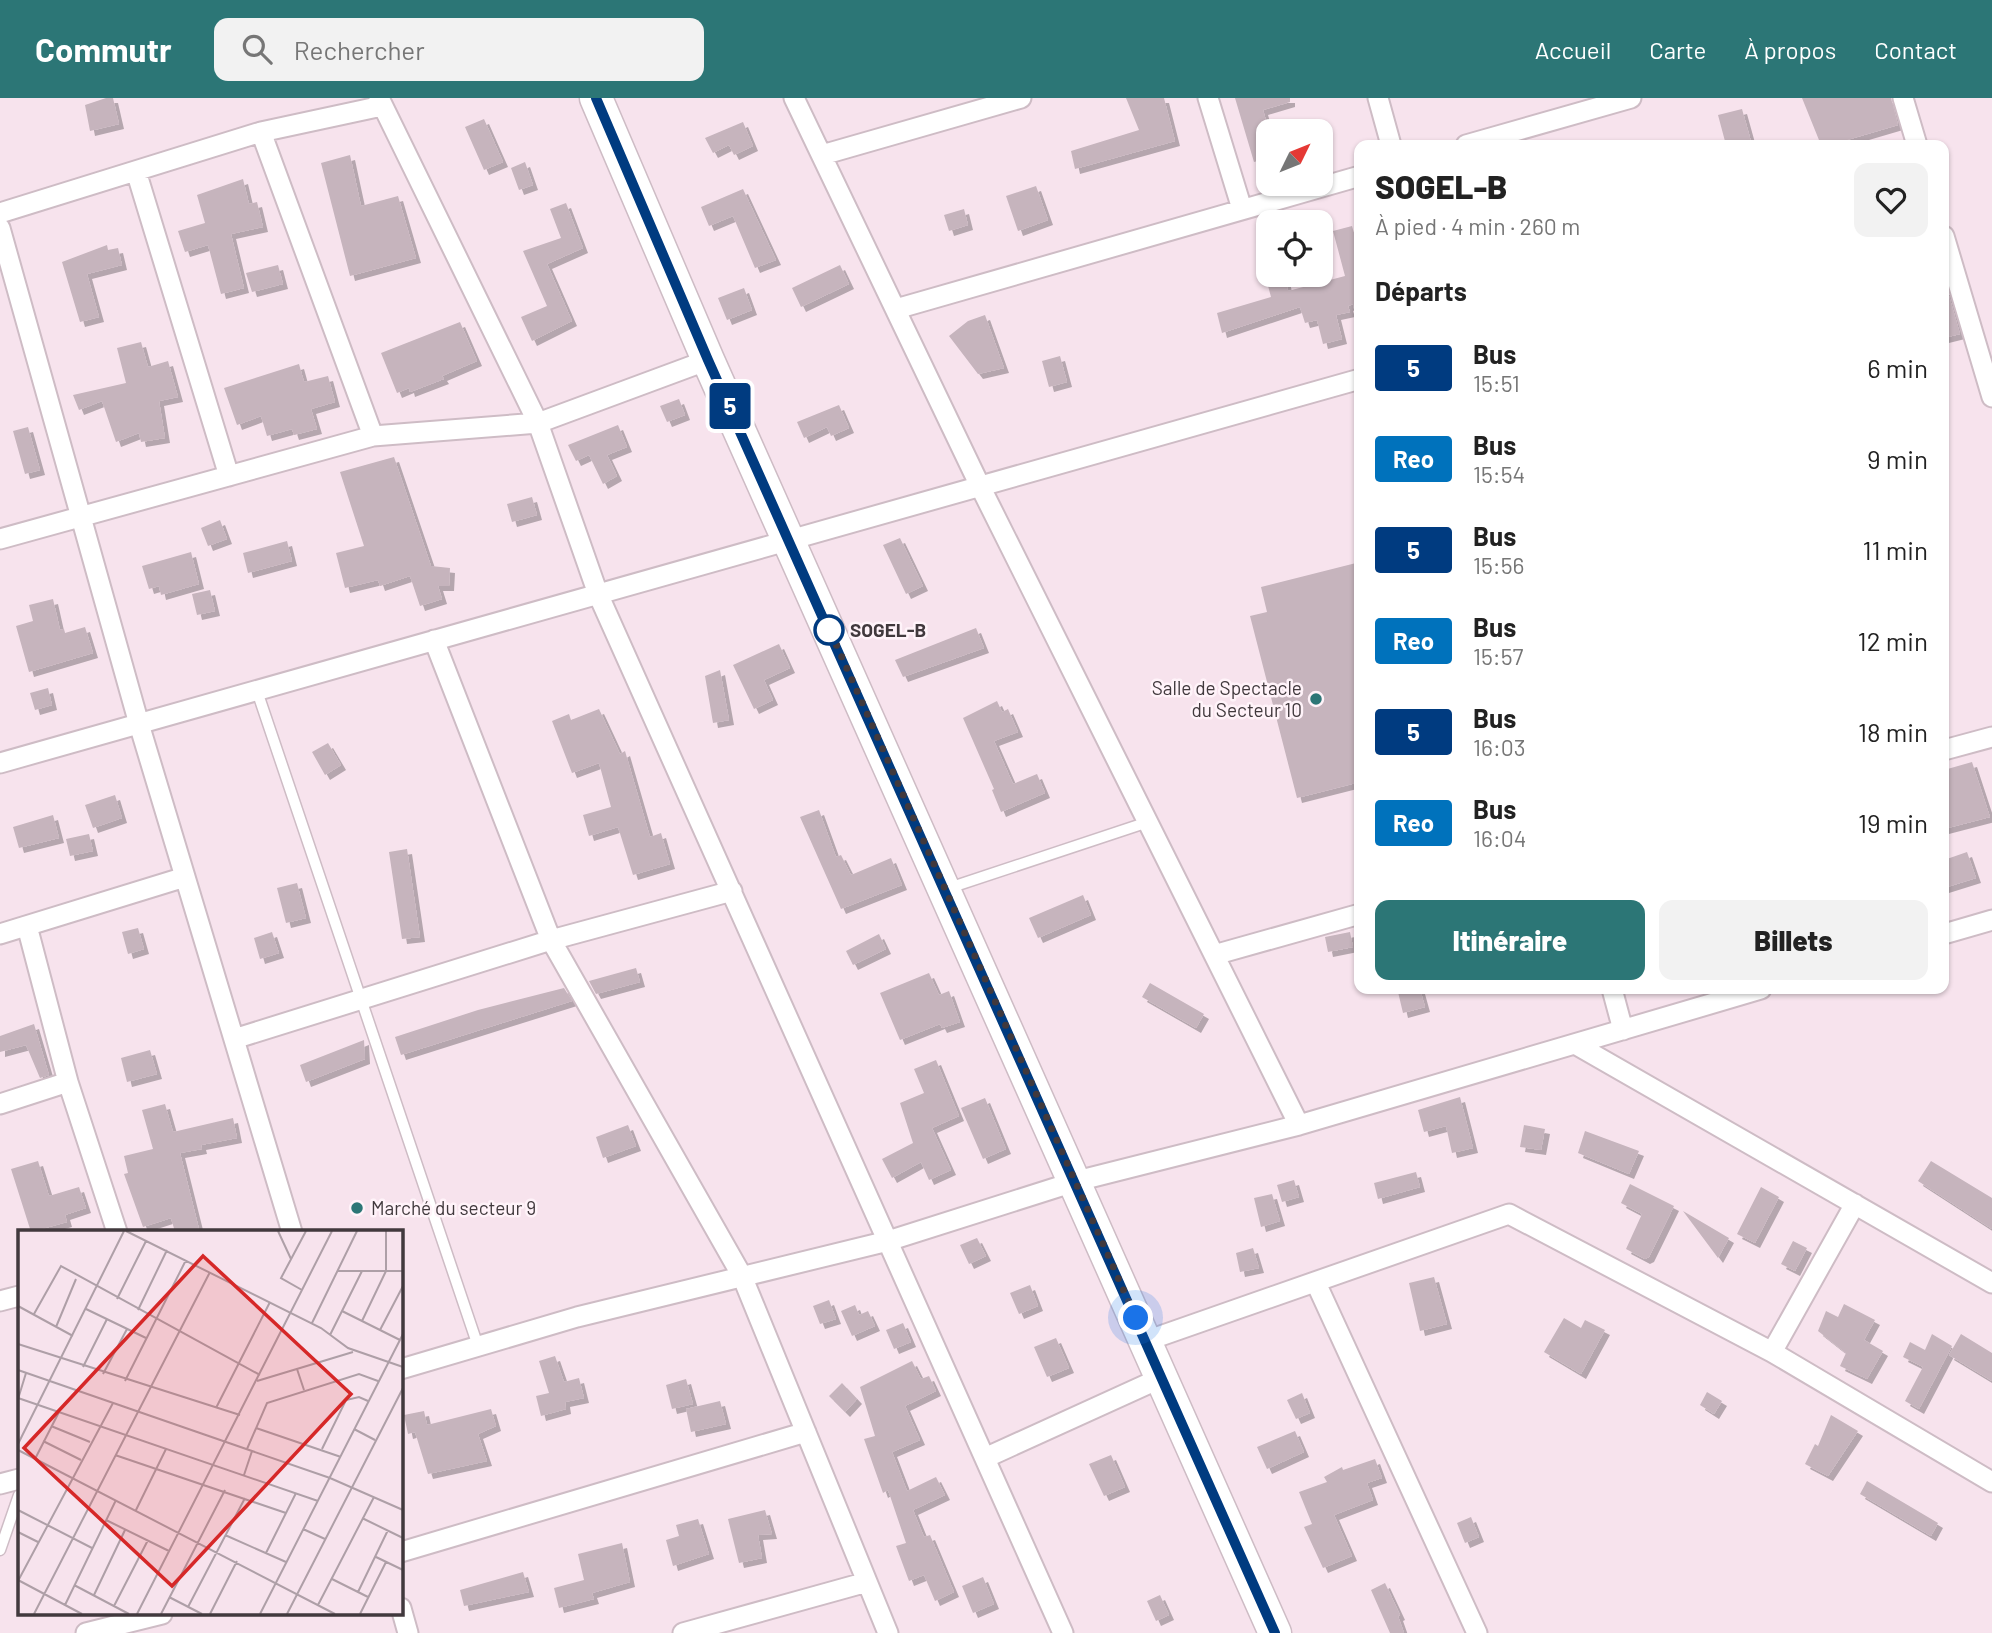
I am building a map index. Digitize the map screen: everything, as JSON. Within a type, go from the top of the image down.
[{"type":"main road","points":[[596,98],[708,360],[792,541],[1275,1633]]},
{"type":"street","points":[[794,98],[980,486],[1299,1125]]},
{"type":"street","points":[[822,155],[1021,98]]},
{"type":"street","points":[[1208,98],[1242,209]]},
{"type":"street","points":[[1378,98],[1390,140]]},
{"type":"street","points":[[1484,140],[1631,98]]},
{"type":"street","points":[[1903,98],[1916,140]]},
{"type":"street","points":[[0,213],[261,132],[380,102],[538,423],[598,594],[1063,1633]]},
{"type":"street","points":[[261,132],[373,436]]},
{"type":"street","points":[[136,172],[229,476]]},
{"type":"street","points":[[896,309],[1354,178]]},
{"type":"street","points":[[0,229],[139,724],[291,1230]]},
{"type":"street","points":[[1949,253],[1992,397]]},
{"type":"street","points":[[0,539],[373,436],[538,423],[708,360]]},
{"type":"street","points":[[0,763],[1354,381]]},
{"type":"street","points":[[434,640],[551,940],[741,1276],[888,1633]]},
{"type":"street","points":[[1949,749],[1992,737]]},
{"type":"street","points":[[0,934],[185,877]]},
{"type":"street","points":[[234,1039],[551,940],[732,891]]},
{"type":"street","points":[[1214,955],[1354,916]]},
{"type":"street","points":[[1949,933],[1992,920]]},
{"type":"street","points":[[27,926],[68,1082],[116,1230]]},
{"type":"street","points":[[1613,994],[1623,1030]]},
{"type":"street","points":[[402,1368],[741,1276],[888,1241],[1077,1181],[1299,1125],[1744,994]]},
{"type":"street","points":[[1575,1044],[1992,1283]]},
{"type":"street","points":[[0,1104],[68,1082]]},
{"type":"street","points":[[1772,1352],[1855,1204]]},
{"type":"street","points":[[1146,1340],[1509,1214],[1772,1352],[1992,1482]]},
{"type":"street","points":[[1316,1283],[1477,1633]]},
{"type":"street","points":[[0,1301],[18,1296]]},
{"type":"street","points":[[985,1458],[1163,1377]]},
{"type":"street","points":[[402,1552],[806,1432]]},
{"type":"street","points":[[0,1485],[18,1479]]},
{"type":"street","points":[[682,1633],[867,1582]]},
{"type":"street","points":[[402,1612],[408,1633]]},
{"type":"street","points":[[86,1633],[154,1616]]},
{"type":"lane","points":[[257,691],[478,1346]]},
{"type":"lane","points":[[946,889],[1147,822]]},
{"type":"lane","points":[[0,1550],[18,1498]]},
{"type":"building","points":[[113,98],[119,124],[90,131],[85,105]]},
{"type":"building","points":[[1126,98],[1164,98],[1175,141],[1075,169],[1071,151],[1139,130]]},
{"type":"building","points":[[1235,98],[1290,98],[1290,102],[1263,110],[1266,119],[1256,119],[1254,162]]},
{"type":"building","points":[[1802,98],[1891,98],[1898,125],[1847,140],[1819,140]]},
{"type":"building","points":[[1742,109],[1751,140],[1725,140],[1718,115]]},
{"type":"building","points":[[484,119],[503,162],[484,170],[465,127]]},
{"type":"building","points":[[743,122],[753,146],[734,155],[729,145],[713,153],[705,138]]},
{"type":"building","points":[[350,155],[361,206],[398,196],[416,258],[350,276],[321,163]]},
{"type":"building","points":[[525,162],[533,185],[519,190],[511,168]]},
{"type":"building","points":[[243,179],[249,204],[257,202],[263,227],[231,234],[244,288],[221,294],[208,245],[185,252],[178,231],[205,223],[197,195]]},
{"type":"building","points":[[1036,186],[1048,220],[1018,231],[1006,196]]},
{"type":"building","points":[[743,189],[776,260],[755,268],[733,216],[709,226],[701,207]]},
{"type":"building","points":[[566,203],[583,248],[547,264],[572,321],[532,341],[521,317],[547,306],[523,251],[561,238],[550,209]]},
{"type":"building","points":[[964,209],[968,225],[949,231],[944,215]]},
{"type":"building","points":[[1352,226],[1354,308],[1353,304],[1348,306],[1350,312],[1336,315],[1342,339],[1323,344],[1317,320],[1305,323],[1300,307],[1222,333],[1217,313],[1271,297],[1268,287],[1287,287],[1288,291],[1303,287],[1333,287],[1333,279],[1345,276],[1333,231]]},
{"type":"building","points":[[107,245],[108,250],[118,248],[122,265],[87,274],[99,317],[80,322],[62,262]]},
{"type":"building","points":[[278,265],[283,284],[252,292],[246,273]]},
{"type":"building","points":[[840,265],[849,284],[801,307],[792,288]]},
{"type":"building","points":[[744,288],[752,310],[727,320],[718,298]]},
{"type":"building","points":[[1949,296],[1960,334],[1949,337]]},
{"type":"building","points":[[985,315],[1004,368],[978,374],[949,336],[968,321]]},
{"type":"building","points":[[460,322],[477,361],[442,376],[444,379],[410,392],[409,388],[397,393],[381,353]]},
{"type":"building","points":[[141,342],[148,367],[168,361],[178,397],[159,401],[165,438],[141,442],[139,433],[116,442],[102,401],[79,410],[73,395],[126,383],[117,348]]},
{"type":"building","points":[[1060,356],[1067,382],[1049,387],[1042,361]]},
{"type":"building","points":[[299,364],[304,382],[328,376],[335,402],[311,409],[317,429],[294,435],[292,429],[267,436],[261,416],[237,425],[224,388]]},
{"type":"building","points":[[679,399],[685,415],[667,422],[660,406]]},
{"type":"building","points":[[839,405],[849,428],[831,436],[827,427],[804,438],[797,422]]},
{"type":"building","points":[[618,425],[627,447],[607,455],[617,476],[603,484],[589,455],[576,461],[568,445]]},
{"type":"building","points":[[28,427],[40,470],[25,474],[13,431]]},
{"type":"building","points":[[394,457],[431,566],[450,568],[449,586],[438,586],[442,599],[420,606],[410,576],[380,586],[378,580],[345,588],[336,553],[364,546],[340,472]]},
{"type":"building","points":[[532,497],[537,515],[512,522],[507,504]]},
{"type":"building","points":[[220,520],[227,539],[208,546],[201,528]]},
{"type":"building","points":[[900,538],[923,586],[906,594],[883,545]]},
{"type":"building","points":[[287,541],[292,561],[248,573],[243,553]]},
{"type":"building","points":[[191,552],[199,584],[161,595],[159,586],[149,589],[142,566]]},
{"type":"building","name":"Salle de Spectacle du Secteur 10","points":[[1354,564],[1354,784],[1297,798],[1250,616],[1267,612],[1261,587]]},
{"type":"building","points":[[210,590],[215,611],[197,615],[192,594]]},
{"type":"building","points":[[53,599],[60,630],[64,629],[65,633],[85,627],[93,653],[29,672],[16,626],[33,621],[29,605]]},
{"type":"building","points":[[976,628],[984,648],[903,677],[895,660]]},
{"type":"building","points":[[779,644],[790,668],[764,680],[773,700],[754,709],[733,665]]},
{"type":"building","points":[[720,670],[729,720],[713,723],[705,676]]},
{"type":"building","points":[[48,688],[52,705],[35,710],[30,693]]},
{"type":"building","points":[[997,701],[1002,712],[1008,709],[1018,732],[994,741],[1013,784],[1037,774],[1045,793],[1001,812],[992,790],[994,789],[963,718]]},
{"type":"building","points":[[599,709],[620,754],[625,751],[650,837],[661,833],[670,864],[633,875],[618,827],[589,836],[583,815],[611,807],[599,763],[572,773],[552,721],[569,714],[571,720]]},
{"type":"building","points":[[328,743],[341,765],[325,775],[312,752]]},
{"type":"building","points":[[1972,762],[1990,817],[1949,828],[1949,769]]},
{"type":"building","points":[[115,795],[122,818],[93,828],[85,805]]},
{"type":"building","points":[[819,810],[836,857],[841,855],[851,875],[891,858],[902,885],[841,909],[800,817]]},
{"type":"building","points":[[53,815],[59,838],[19,848],[13,827]]},
{"type":"building","points":[[89,834],[93,851],[70,856],[66,839]]},
{"type":"building","points":[[407,849],[420,937],[402,939],[389,852]]},
{"type":"building","points":[[1967,852],[1976,878],[1949,886],[1949,858]]},
{"type":"building","points":[[297,883],[306,918],[286,923],[277,888]]},
{"type":"building","points":[[1083,895],[1091,915],[1038,938],[1029,918]]},
{"type":"building","points":[[138,928],[144,949],[128,954],[122,932]]},
{"type":"building","points":[[272,932],[279,953],[260,959],[254,938]]},
{"type":"building","points":[[1350,932],[1353,947],[1328,952],[1325,937]]},
{"type":"building","points":[[879,934],[886,949],[853,965],[846,951]]},
{"type":"building","points":[[636,968],[640,982],[596,994],[589,981]]},
{"type":"building","points":[[929,973],[939,995],[949,991],[960,1022],[942,1028],[940,1024],[900,1040],[880,993]]},
{"type":"building","points":[[1150,983],[1204,1014],[1196,1028],[1142,997]]},
{"type":"building","points":[[564,988],[572,1001],[401,1055],[395,1037],[478,1010]]},
{"type":"building","points":[[1398,994],[1421,994],[1425,1007],[1403,1013]]},
{"type":"building","points":[[34,1024],[49,1075],[40,1078],[26,1045],[0,1052],[0,1036]]},
{"type":"building","points":[[364,1040],[365,1059],[306,1082],[300,1065]]},
{"type":"building","points":[[150,1050],[157,1074],[127,1082],[121,1058]]},
{"type":"building","points":[[936,1060],[959,1116],[932,1128],[951,1170],[929,1180],[921,1162],[892,1178],[882,1159],[913,1143],[900,1103],[924,1093],[914,1069]]},
{"type":"building","points":[[1460,1097],[1473,1148],[1452,1153],[1446,1126],[1424,1132],[1418,1110]]},
{"type":"building","points":[[985,1098],[1006,1149],[983,1159],[961,1108]]},
{"type":"building","points":[[165,1104],[173,1132],[233,1118],[237,1138],[201,1145],[202,1149],[180,1153],[199,1229],[174,1230],[171,1218],[143,1227],[124,1174],[128,1173],[124,1156],[153,1149],[142,1110]]},
{"type":"building","points":[[628,1125],[636,1146],[603,1158],[596,1137]]},
{"type":"building","points":[[1524,1125],[1545,1129],[1541,1150],[1520,1147]]},
{"type":"building","points":[[1585,1131],[1639,1151],[1629,1174],[1578,1153]]},
{"type":"building","points":[[38,1161],[49,1196],[79,1187],[86,1208],[65,1215],[67,1222],[30,1230],[11,1169]]},
{"type":"building","points":[[1931,1161],[1992,1198],[1992,1229],[1918,1181]]},
{"type":"building","points":[[1416,1172],[1420,1187],[1378,1199],[1374,1183]]},
{"type":"building","points":[[1294,1180],[1299,1197],[1282,1202],[1277,1185]]},
{"type":"building","points":[[1630,1184],[1674,1206],[1649,1257],[1645,1259],[1626,1249],[1642,1214],[1621,1203]]},
{"type":"building","points":[[1761,1187],[1779,1197],[1755,1243],[1737,1234]]},
{"type":"building","points":[[1272,1194],[1280,1221],[1261,1227],[1254,1198]]},
{"type":"building","points":[[1683,1211],[1729,1238],[1718,1258]]},
{"type":"building","points":[[977,1238],[986,1256],[969,1264],[960,1245]]},
{"type":"building","points":[[1793,1241],[1807,1248],[1795,1271],[1781,1264]]},
{"type":"building","points":[[1253,1248],[1259,1268],[1240,1272],[1236,1253]]},
{"type":"building","points":[[1434,1277],[1447,1324],[1420,1331],[1409,1283]]},
{"type":"building","points":[[1030,1285],[1038,1306],[1019,1314],[1010,1293]]},
{"type":"building","points":[[829,1300],[836,1319],[820,1324],[813,1306]]},
{"type":"building","points":[[1844,1304],[1875,1320],[1864,1340],[1883,1351],[1867,1379],[1840,1366],[1846,1353],[1818,1331],[1826,1311],[1838,1317]]},
{"type":"building","points":[[855,1305],[859,1315],[868,1311],[875,1326],[852,1336],[841,1311]]},
{"type":"building","points":[[1564,1318],[1581,1328],[1585,1320],[1605,1330],[1581,1374],[1544,1352]]},
{"type":"building","points":[[903,1323],[911,1342],[894,1349],[886,1330]]},
{"type":"building","points":[[1932,1334],[1952,1346],[1919,1409],[1905,1401],[1923,1367],[1903,1357],[1910,1342],[1925,1350]]},
{"type":"building","points":[[1961,1334],[1992,1353],[1992,1381],[1949,1355]]},
{"type":"building","points":[[1056,1338],[1069,1368],[1047,1377],[1034,1347]]},
{"type":"building","points":[[555,1356],[564,1382],[579,1378],[584,1398],[565,1402],[566,1409],[541,1416],[536,1396],[549,1393],[539,1361]]},
{"type":"building","points":[[912,1361],[921,1379],[929,1376],[936,1391],[905,1406],[920,1440],[892,1452],[907,1491],[936,1477],[945,1495],[913,1510],[924,1537],[930,1535],[954,1592],[935,1601],[924,1575],[909,1581],[896,1546],[906,1543],[888,1490],[883,1493],[864,1439],[875,1436],[860,1387]]},
{"type":"building","points":[[686,1379],[693,1404],[672,1409],[666,1385]]},
{"type":"building","points":[[842,1383],[857,1399],[845,1412],[829,1396]]},
{"type":"building","points":[[1707,1392],[1722,1401],[1714,1414],[1700,1405]]},
{"type":"building","points":[[1302,1393],[1310,1413],[1296,1419],[1287,1400]]},
{"type":"building","points":[[720,1401],[726,1424],[691,1432],[686,1409]]},
{"type":"building","points":[[491,1409],[496,1426],[478,1434],[487,1461],[428,1474],[415,1432],[408,1434],[404,1415],[424,1411],[427,1425]]},
{"type":"building","points":[[1831,1415],[1858,1431],[1828,1476],[1805,1464],[1815,1444],[1818,1446]]},
{"type":"building","points":[[1295,1431],[1304,1452],[1267,1469],[1257,1447]]},
{"type":"building","points":[[1111,1455],[1125,1487],[1104,1496],[1089,1464]]},
{"type":"building","points":[[1375,1459],[1382,1478],[1367,1483],[1373,1500],[1334,1515],[1352,1556],[1323,1568],[1304,1527],[1312,1524],[1299,1492],[1327,1482],[1324,1477],[1342,1467],[1343,1470]]},
{"type":"building","points":[[1867,1481],[1938,1523],[1931,1536],[1860,1494]]},
{"type":"building","points":[[765,1510],[772,1534],[758,1535],[762,1558],[739,1563],[728,1519]]},
{"type":"building","points":[[1471,1517],[1479,1537],[1465,1543],[1457,1523]]},
{"type":"building","points":[[698,1519],[709,1554],[673,1566],[666,1540],[679,1536],[676,1525]]},
{"type":"building","points":[[622,1543],[630,1582],[592,1593],[594,1599],[559,1608],[554,1588],[584,1580],[578,1554]]},
{"type":"building","points":[[523,1572],[529,1592],[464,1606],[460,1590]]},
{"type":"building","points":[[983,1577],[994,1604],[973,1613],[962,1586]]},
{"type":"building","points":[[1385,1583],[1400,1615],[1398,1616],[1404,1633],[1390,1633],[1371,1590]]},
{"type":"building","points":[[1160,1595],[1169,1615],[1156,1621],[1147,1601]]},
{"type":"bus line","name":"5","points":[[596,98],[708,360],[792,541],[1275,1633]]},
{"type":"place","name":"SOGEL-B","points":[[829,630]]},
{"type":"place","name":"Salle de Spectacle du Secteur 10","points":[[1316,699]]},
{"type":"place","name":"Marché du secteur 9","points":[[357,1208]]},
{"type":"route","points":[[829,630],[828,626],[1136,1318]]}]
